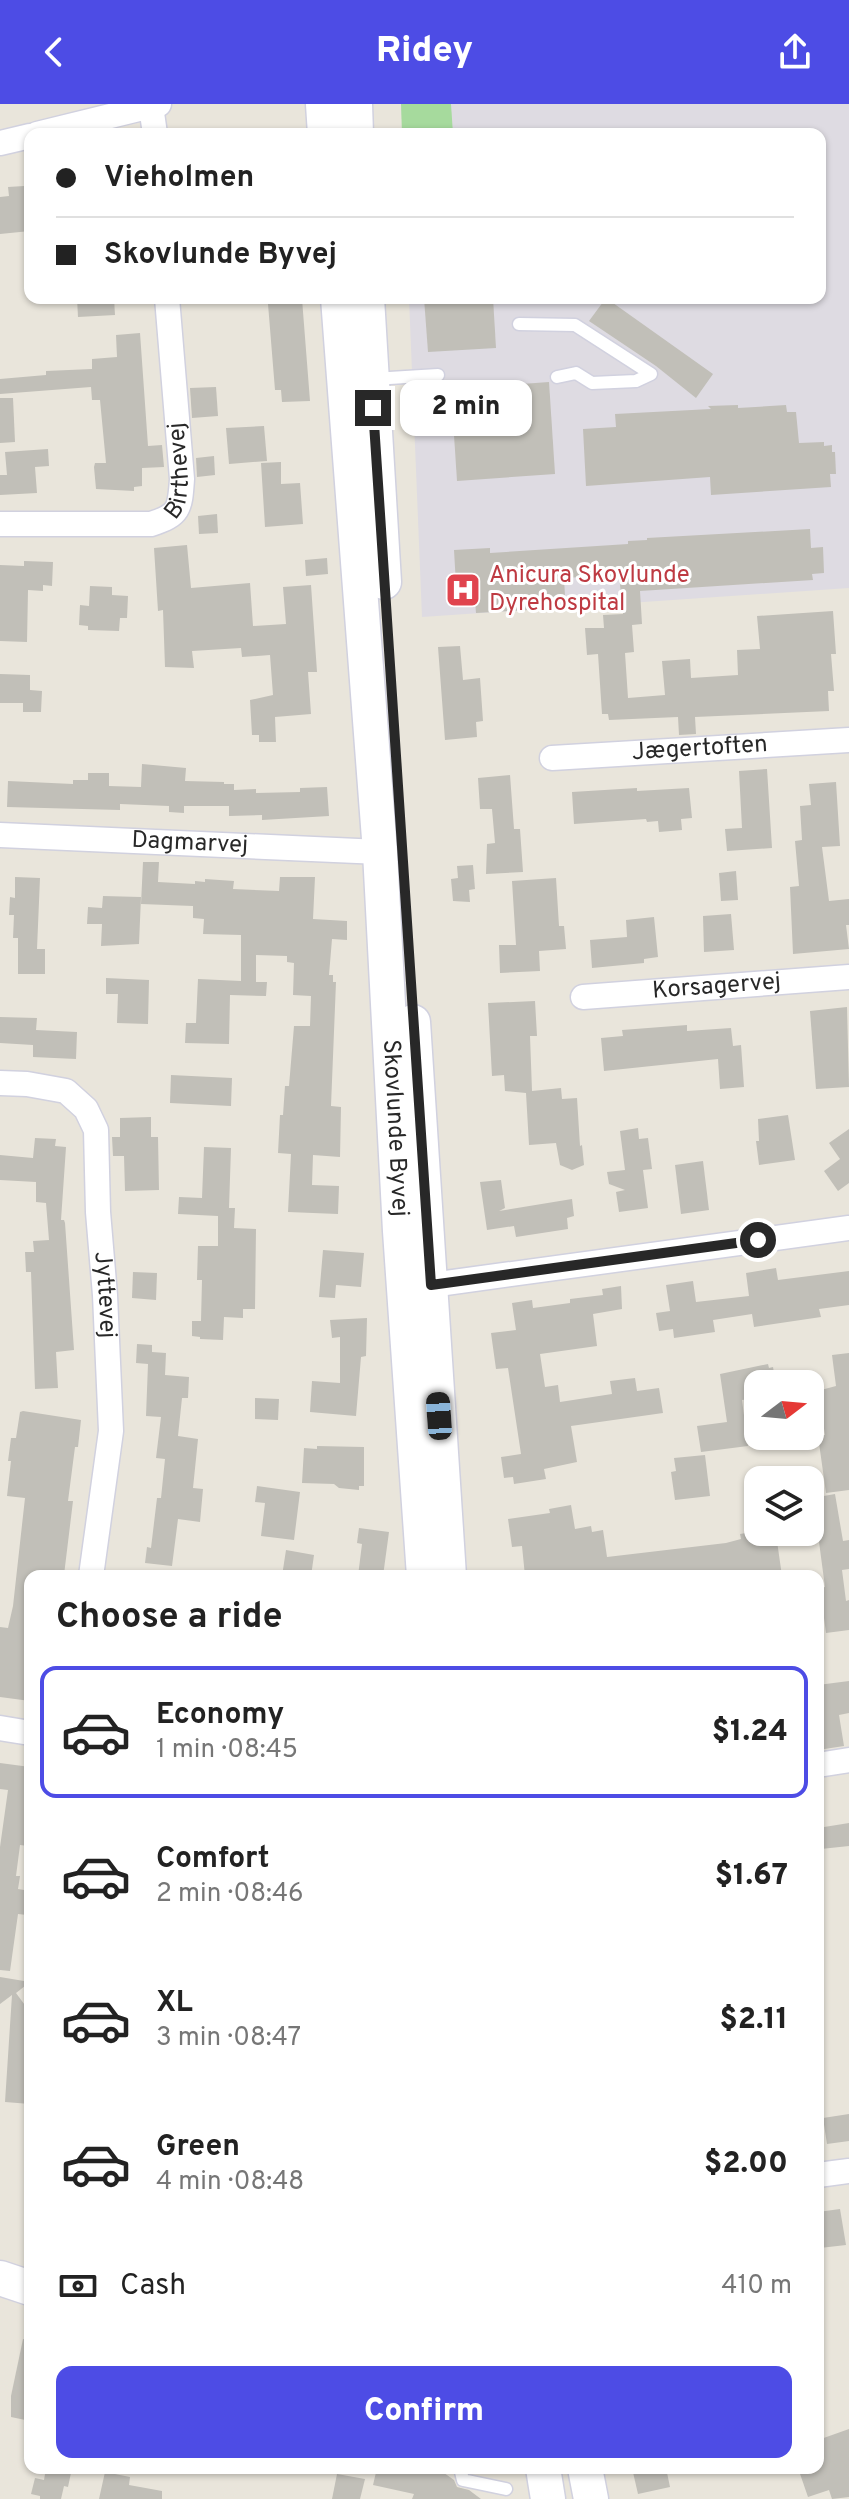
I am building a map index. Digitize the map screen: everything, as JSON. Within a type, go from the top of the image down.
[{"type":"main road","points":[[323,104],[325,128]]},
{"type":"main road","points":[[355,104],[356,128]]},
{"type":"main road","name":"Skovlunde Byvej","points":[[338,304],[380,852],[400,1231],[424,1570]]},
{"type":"main road","name":"Skovlunde Byvej","points":[[367,304],[449,1570]]},
{"type":"main road","points":[[0,2278],[24,2286]]},
{"type":"main road","points":[[544,2474],[548,2499]]},
{"type":"main road","points":[[586,2474],[591,2499]]},
{"type":"street","points":[[61,128],[155,105],[155,128]]},
{"type":"street","points":[[0,143],[24,137]]},
{"type":"street","name":"Birthevej","points":[[0,524],[151,524],[169,518],[181,505],[182,479],[167,304]]},
{"type":"street","name":"Jægertoften","points":[[552,758],[849,740]]},
{"type":"street","name":"Dagmarvej","points":[[0,835],[380,852]]},
{"type":"street","name":"Korsagervej","points":[[583,997],[849,977]]},
{"type":"street","name":"Jyttevej","points":[[0,1083],[66,1091],[86,1109],[96,1130],[111,1431],[92,1570]]},
{"type":"street","points":[[431,1285],[849,1228]]},
{"type":"street","points":[[0,1728],[24,1732]]},
{"type":"street","points":[[824,1764],[849,1760]]},
{"type":"street","points":[[824,2174],[849,2171]]},
{"type":"lane","points":[[519,324],[575,325],[651,374],[636,381],[592,383],[576,373],[557,377]]},
{"type":"lane","points":[[372,379],[438,375]]},
{"type":"lane","points":[[462,2474],[463,2480],[506,2489]]},
{"type":"shaded area","points":[[401,104],[849,104],[849,588],[422,617],[409,304],[826,304],[826,128],[403,128]]},
{"type":"green space","points":[[401,104],[451,104],[453,128],[402,128]]},
{"type":"building","points":[[24,186],[24,232],[0,234],[0,197],[9,196],[8,187]]},
{"type":"building","points":[[77,304],[114,304],[115,315],[78,317]]},
{"type":"building","points":[[268,304],[302,304],[310,401],[282,402],[281,390],[275,390]]},
{"type":"building","points":[[424,304],[493,304],[496,348],[428,352]]},
{"type":"building","points":[[602,304],[614,304],[713,374],[696,398],[656,366],[589,321]]},
{"type":"building","points":[[140,333],[148,446],[162,445],[164,467],[142,468],[142,486],[134,487],[134,491],[96,489],[95,463],[106,463],[100,400],[92,400],[91,387],[0,394],[0,379],[46,375],[46,371],[92,369],[92,359],[117,357],[116,335]]},
{"type":"building","points":[[549,382],[555,474],[457,481],[451,389]]},
{"type":"building","points":[[216,387],[218,416],[192,418],[190,388]]},
{"type":"building","points":[[0,398],[13,398],[15,442],[0,443]]},
{"type":"building","points":[[738,405],[738,408],[786,405],[787,412],[796,412],[799,443],[824,442],[824,446],[832,445],[836,474],[830,474],[831,487],[711,495],[710,477],[586,486],[583,429],[616,427],[615,414]]},
{"type":"building","points":[[264,426],[267,461],[229,464],[226,428]]},
{"type":"building","points":[[48,449],[49,466],[35,467],[37,493],[0,495],[0,475],[7,475],[5,452]]},
{"type":"building","points":[[214,456],[215,475],[197,477],[196,458]]},
{"type":"building","points":[[281,462],[281,484],[300,483],[303,524],[265,527],[261,463]]},
{"type":"building","points":[[217,514],[218,533],[199,534],[198,516]]},
{"type":"building","points":[[810,529],[811,548],[823,547],[824,573],[812,574],[813,580],[640,591],[642,624],[632,625],[634,652],[625,653],[628,698],[665,695],[662,661],[690,659],[691,678],[738,675],[737,650],[760,649],[757,616],[833,611],[836,654],[831,654],[834,691],[828,691],[829,711],[695,717],[696,734],[679,735],[678,717],[609,720],[608,714],[602,714],[598,654],[587,655],[585,628],[604,628],[603,615],[623,614],[619,575],[564,578],[565,596],[527,599],[529,610],[476,613],[475,601],[457,602],[454,550],[490,548],[490,553],[628,544],[628,541],[647,538]]},
{"type":"building","points":[[187,545],[191,588],[250,583],[253,626],[286,624],[283,587],[311,585],[317,672],[308,672],[311,714],[275,717],[276,742],[259,742],[259,735],[252,735],[250,700],[273,695],[270,655],[242,657],[241,648],[192,651],[194,668],[165,667],[163,610],[158,611],[154,548]]},
{"type":"building","points":[[327,558],[328,574],[306,576],[305,560]]},
{"type":"building","points":[[24,561],[53,562],[52,586],[43,585],[43,591],[28,590],[27,642],[0,641],[0,565],[24,566]]},
{"type":"building","points":[[90,586],[112,587],[112,595],[128,596],[127,618],[120,618],[119,631],[88,630],[88,626],[79,625],[80,605],[89,606]]},
{"type":"building","points":[[460,646],[463,680],[480,678],[483,721],[476,722],[477,737],[445,740],[438,647]]},
{"type":"building","points":[[0,674],[30,675],[30,690],[42,691],[41,712],[23,712],[23,703],[0,703]]},
{"type":"building","points":[[142,764],[186,768],[185,781],[224,782],[234,784],[234,790],[256,789],[256,793],[300,792],[300,788],[327,787],[329,816],[262,820],[262,815],[229,816],[229,806],[184,806],[184,813],[169,812],[169,806],[120,804],[120,810],[7,807],[8,781],[73,784],[73,780],[88,780],[88,773],[109,773],[109,786],[141,787]]},
{"type":"building","points":[[767,769],[772,848],[727,851],[725,829],[742,828],[739,771]]},
{"type":"building","points":[[510,775],[514,829],[520,829],[523,872],[486,874],[487,844],[495,843],[492,809],[480,809],[478,778]]},
{"type":"building","points":[[836,782],[840,846],[822,847],[829,901],[849,899],[849,925],[846,925],[849,949],[793,954],[790,887],[799,886],[795,841],[802,840],[800,806],[811,805],[809,784]]},
{"type":"building","points":[[637,788],[637,791],[689,788],[692,818],[681,819],[682,830],[659,832],[658,821],[647,822],[646,819],[574,824],[572,792]]},
{"type":"building","points":[[143,862],[159,862],[158,882],[195,884],[195,881],[205,882],[205,879],[234,881],[233,889],[279,891],[280,877],[315,877],[313,919],[347,921],[347,940],[332,939],[329,975],[333,975],[333,982],[336,982],[331,1106],[341,1107],[340,1157],[313,1155],[312,1185],[339,1186],[338,1214],[288,1212],[291,1154],[278,1153],[280,1115],[283,1115],[285,1086],[289,1086],[294,1026],[310,1026],[311,996],[293,995],[294,963],[287,962],[287,956],[256,955],[256,982],[267,982],[266,996],[230,995],[229,1044],[185,1043],[186,1023],[196,1023],[198,979],[241,981],[241,935],[203,934],[204,919],[193,918],[193,906],[141,904]]},
{"type":"building","points":[[473,865],[475,889],[469,890],[470,902],[453,901],[451,879],[458,878],[457,866]]},
{"type":"building","points":[[736,871],[738,900],[721,901],[719,873]]},
{"type":"building","points":[[15,877],[40,878],[37,949],[45,949],[45,974],[18,974],[18,938],[13,938],[14,915],[9,915],[10,897],[15,898]]},
{"type":"building","points":[[556,878],[559,926],[564,926],[566,949],[539,951],[540,971],[500,973],[499,945],[516,945],[512,881]]},
{"type":"building","points":[[103,896],[141,897],[139,944],[101,946],[102,924],[87,924],[88,907],[102,908]]},
{"type":"building","points":[[731,914],[734,950],[704,952],[703,916]]},
{"type":"building","points":[[654,917],[658,957],[644,959],[644,963],[592,968],[590,940],[627,937],[626,920]]},
{"type":"building","points":[[106,978],[149,980],[148,1024],[117,1023],[118,994],[106,994]]},
{"type":"building","points":[[535,1001],[537,1036],[530,1036],[532,1091],[561,1088],[562,1099],[577,1098],[584,1165],[572,1170],[560,1165],[556,1143],[529,1145],[526,1093],[505,1091],[504,1075],[492,1076],[488,1003]]},
{"type":"building","points":[[847,1007],[849,1087],[816,1089],[810,1011]]},
{"type":"building","points":[[0,1017],[37,1018],[36,1030],[77,1032],[76,1059],[33,1057],[33,1045],[0,1043]]},
{"type":"building","points":[[687,1025],[687,1031],[731,1028],[733,1046],[741,1045],[744,1087],[720,1089],[718,1059],[604,1071],[601,1038],[623,1036],[622,1030]]},
{"type":"building","points":[[171,1075],[232,1078],[231,1106],[170,1103]]},
{"type":"building","points":[[788,1115],[795,1160],[759,1165],[756,1141],[759,1141],[758,1119]]},
{"type":"building","points":[[151,1117],[151,1137],[158,1137],[159,1190],[125,1191],[124,1156],[113,1156],[112,1137],[120,1137],[120,1118]]},
{"type":"building","points":[[638,1128],[639,1139],[648,1138],[652,1169],[643,1170],[648,1208],[619,1212],[616,1192],[625,1190],[609,1184],[607,1172],[625,1170],[620,1131]]},
{"type":"building","points":[[849,1129],[849,1183],[838,1191],[824,1171],[840,1159],[829,1143]]},
{"type":"building","points":[[35,1138],[56,1139],[55,1146],[66,1147],[61,1220],[65,1223],[74,1350],[56,1352],[58,1388],[35,1389],[31,1272],[26,1272],[25,1252],[34,1252],[33,1241],[49,1240],[46,1203],[36,1202],[36,1182],[0,1180],[0,1155],[33,1158]]},
{"type":"building","points":[[204,1147],[231,1148],[229,1208],[235,1208],[234,1228],[256,1229],[255,1309],[243,1309],[243,1318],[224,1317],[223,1340],[192,1336],[192,1321],[201,1321],[202,1280],[197,1280],[198,1246],[218,1246],[218,1216],[178,1214],[179,1197],[202,1198]]},
{"type":"building","points":[[703,1161],[709,1210],[681,1214],[675,1165]]},
{"type":"building","points":[[501,1180],[505,1208],[499,1211],[572,1199],[574,1216],[567,1218],[568,1229],[516,1237],[514,1226],[487,1230],[480,1182]]},
{"type":"building","points":[[323,1250],[364,1253],[361,1287],[336,1285],[335,1298],[319,1297]]},
{"type":"building","points":[[776,1268],[778,1280],[849,1271],[849,1305],[819,1309],[821,1317],[754,1327],[752,1314],[713,1320],[715,1332],[674,1338],[673,1329],[659,1331],[656,1313],[670,1311],[666,1285],[693,1281],[696,1302],[749,1296],[746,1273]]},
{"type":"building","points":[[133,1272],[157,1273],[156,1300],[132,1298]]},
{"type":"building","points":[[621,1286],[622,1309],[593,1314],[597,1346],[540,1354],[545,1387],[558,1385],[560,1402],[612,1394],[610,1381],[635,1378],[637,1391],[659,1388],[663,1413],[571,1426],[577,1462],[544,1469],[546,1479],[514,1484],[513,1477],[504,1478],[501,1457],[521,1454],[508,1368],[496,1369],[491,1333],[516,1330],[512,1303],[532,1300],[533,1308],[570,1303],[570,1299],[603,1295],[602,1289]]},
{"type":"building","points":[[367,1318],[366,1356],[361,1357],[356,1416],[310,1412],[312,1381],[340,1383],[340,1337],[332,1338],[330,1320]]},
{"type":"building","points":[[137,1344],[152,1345],[152,1352],[166,1353],[165,1375],[189,1377],[188,1398],[182,1398],[178,1436],[198,1439],[193,1488],[203,1489],[200,1522],[178,1519],[172,1566],[145,1563],[147,1547],[151,1548],[157,1498],[161,1498],[165,1459],[156,1458],[161,1417],[146,1416],[148,1364],[136,1363]]},
{"type":"building","points":[[849,1353],[849,1490],[826,1493],[820,1450],[824,1450],[825,1435],[824,1389],[836,1386],[832,1355]]},
{"type":"building","points":[[768,1364],[774,1370],[744,1370],[744,1447],[701,1452],[697,1426],[727,1422],[720,1374]]},
{"type":"building","points":[[255,1398],[279,1399],[278,1420],[255,1419]]},
{"type":"building","points":[[20,1412],[81,1420],[68,1501],[73,1501],[65,1570],[24,1570],[24,1700],[0,1697],[0,1627],[8,1628],[13,1606],[25,1498],[7,1496],[11,1438],[16,1438]]},
{"type":"building","points":[[317,1446],[364,1447],[364,1486],[359,1486],[359,1490],[339,1488],[334,1484],[302,1483],[304,1448],[317,1449]]},
{"type":"building","points":[[705,1455],[710,1496],[675,1500],[671,1472],[676,1471],[674,1458]]},
{"type":"building","points":[[257,1486],[300,1492],[294,1540],[261,1536],[265,1503],[255,1502]]},
{"type":"building","points":[[835,1494],[843,1541],[849,1540],[849,1569],[842,1570],[846,1601],[849,1600],[849,1630],[826,1633],[820,1546],[824,1546],[824,1496]]},
{"type":"building","points":[[571,1505],[575,1529],[591,1526],[592,1532],[603,1530],[607,1557],[726,1543],[741,1539],[740,1534],[744,1533],[744,1546],[778,1546],[781,1570],[524,1570],[522,1546],[512,1547],[508,1519],[550,1513],[549,1509]]},
{"type":"building","points":[[359,1528],[389,1532],[384,1570],[359,1570],[362,1544],[357,1543]]},
{"type":"building","points":[[286,1550],[314,1555],[312,1570],[283,1570]]},
{"type":"building","points":[[849,1681],[849,1713],[839,1715],[844,1746],[824,1749],[824,1684]]},
{"type":"building","points":[[0,1763],[24,1766],[24,1846],[20,1845],[16,1876],[20,1876],[18,1889],[24,1890],[24,1915],[18,1914],[10,1971],[0,1970],[0,1847],[8,1790],[0,1789]]},
{"type":"building","points":[[849,1823],[849,1846],[824,1849],[824,1827]]},
{"type":"building","points":[[0,1977],[24,1981],[24,1987],[16,1993],[24,2004],[24,2104],[5,2102],[12,1995],[0,2004]]},
{"type":"building","points":[[849,2114],[849,2141],[827,2144],[824,2118]]},
{"type":"building","points":[[840,2209],[846,2245],[824,2248],[824,2211]]},
{"type":"building","points":[[24,2339],[24,2420],[11,2417],[11,2396]]},
{"type":"building","points":[[849,2429],[849,2497],[832,2499],[829,2490],[808,2497],[800,2474],[824,2474],[824,2438]]},
{"type":"building","points":[[45,2474],[71,2474],[61,2499],[40,2499],[40,2496],[31,2494],[35,2478],[44,2480]]},
{"type":"building","points":[[105,2474],[130,2477],[129,2485],[162,2491],[162,2499],[99,2499]]},
{"type":"building","points":[[337,2474],[365,2479],[360,2499],[332,2499]]},
{"type":"building","points":[[376,2474],[446,2474],[457,2487],[469,2490],[481,2499],[412,2499],[414,2494],[373,2485]]},
{"type":"building","points":[[633,2474],[667,2474],[670,2487],[638,2494]]},
{"type":"place","name":"Anicura Skovlunde Dyrehospital","points":[[463,590]]},
{"type":"route","points":[[373,408],[431,1285],[758,1240]]}]
